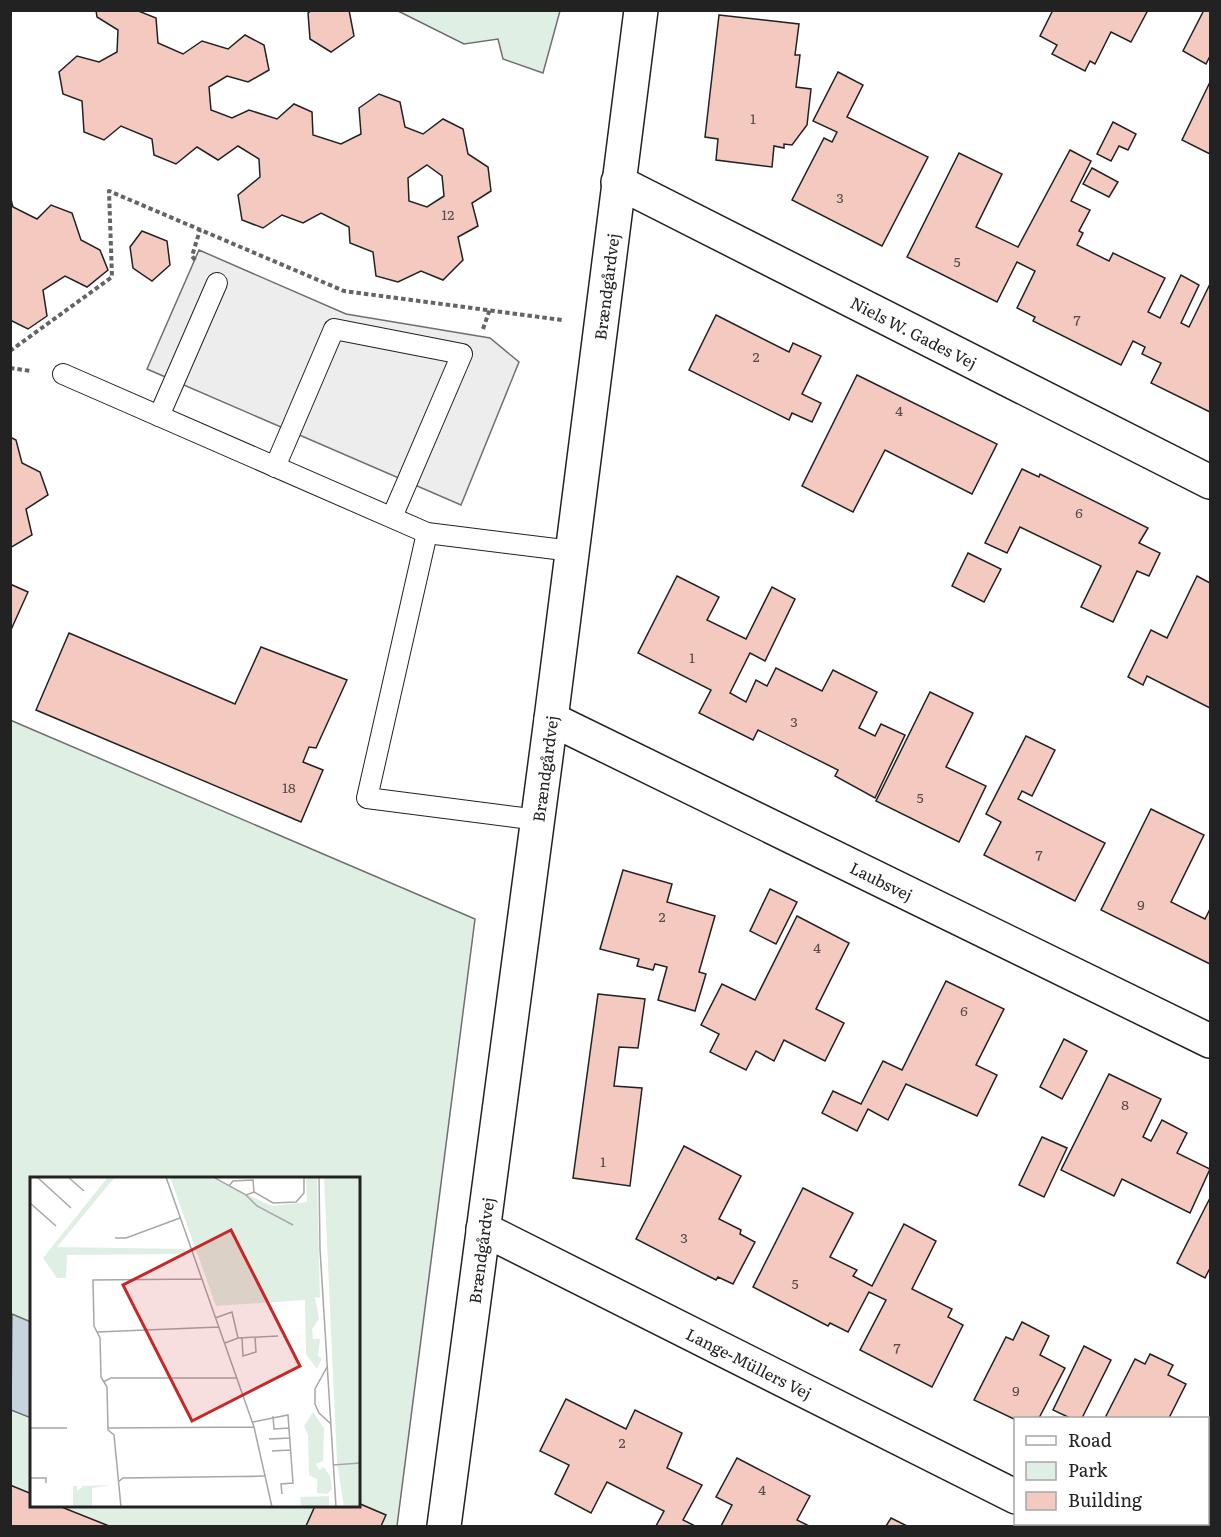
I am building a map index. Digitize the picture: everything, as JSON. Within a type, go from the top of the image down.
[{"type":"street","name":"Brændgårdvej","points":[[444,1527],[551,720],[641,10]]},
{"type":"street","name":"Niels W. Gades Vej","points":[[618,182],[1210,482]]},
{"type":"street","name":"Laubsvej","points":[[551,720],[1210,1041]]},
{"type":"street","name":"Lange-Müllers Vej","points":[[483,1229],[1014,1496]]},
{"type":"lane","points":[[159,416],[217,283]]},
{"type":"lane","points":[[274,466],[334,329],[462,354],[392,517]]},
{"type":"lane","points":[[63,374],[427,533],[572,551]]},
{"type":"lane","points":[[427,533],[367,798],[538,820]]},
{"type":"path","points":[[10,351],[112,278],[109,191],[344,291],[602,325]]},
{"type":"green space","points":[[560,10],[543,73],[503,59],[498,39],[464,44],[398,11]]},
{"type":"green space","points":[[10,720],[475,919],[397,1526],[11,1526]]},
{"type":"shaded area","points":[[199,250],[346,314],[490,338],[519,362],[461,505],[147,369]]},
{"type":"shaded area","points":[[12,1314],[30,1322],[30,1418],[11,1410]]},
{"type":"building","points":[[96,10],[136,10],[156,18],[158,43],[183,54],[202,41],[228,49],[245,35],[264,45],[269,70],[248,82],[227,76],[209,87],[211,110],[232,118],[249,110],[277,119],[294,104],[312,112],[313,135],[341,144],[361,134],[359,108],[379,94],[400,102],[405,127],[423,134],[443,119],[463,129],[468,154],[488,167],[491,191],[472,203],[478,226],[458,237],[463,260],[443,280],[421,271],[398,282],[376,276],[373,252],[350,243],[349,227],[321,213],[303,223],[282,215],[263,228],[242,220],[238,195],[260,177],[259,159],[238,146],[218,160],[197,147],[176,164],[154,155],[152,139],[121,126],[104,140],[84,132],[82,101],[63,94],[59,72],[77,56],[99,62],[117,52],[118,30],[97,17]],"holes":[[[427,165],[442,176],[444,196],[427,207],[409,201],[408,178]]]},
{"type":"building","points":[[312,10],[349,10],[354,36],[331,52],[310,39],[308,13]]},
{"type":"building","points":[[1053,10],[1148,10],[1131,42],[1111,32],[1095,64],[1090,61],[1085,71],[1052,54],[1057,45],[1040,36]]},
{"type":"building","points":[[1204,10],[1210,10],[1210,56],[1206,64],[1183,51]]},
{"type":"building","points":[[719,15],[799,24],[795,55],[800,55],[796,87],[811,89],[807,125],[792,145],[784,144],[784,148],[774,146],[772,167],[716,160],[718,139],[705,137]]},
{"type":"building","points":[[838,72],[863,85],[847,117],[928,157],[882,246],[792,200],[824,138],[832,142],[837,132],[813,121]]},
{"type":"building","points":[[1210,82],[1210,154],[1182,140]]},
{"type":"building","points":[[1113,122],[1136,134],[1128,150],[1119,146],[1111,161],[1097,154]]},
{"type":"building","points":[[1070,150],[1091,161],[1071,201],[1090,210],[1079,231],[1083,233],[1077,245],[1109,261],[1113,253],[1165,278],[1148,312],[1160,318],[1181,275],[1199,285],[1181,323],[1189,327],[1210,284],[1210,412],[1151,383],[1161,363],[1142,354],[1145,347],[1133,341],[1121,365],[1033,321],[1035,317],[1017,308],[1035,271],[1017,262],[997,302],[907,257],[959,153],[1002,174],[976,227],[1018,247]]},
{"type":"building","points":[[1092,168],[1118,182],[1109,197],[1083,184]]},
{"type":"building","points":[[10,196],[13,207],[37,219],[51,205],[72,213],[81,240],[100,250],[108,270],[87,287],[65,276],[43,290],[47,316],[28,329],[10,320]]},
{"type":"building","points":[[142,231],[167,241],[170,265],[152,281],[133,268],[130,247]]},
{"type":"building","points":[[716,315],[789,352],[793,343],[821,356],[802,394],[821,403],[812,422],[792,413],[789,420],[689,370]]},
{"type":"building","points":[[857,375],[997,444],[972,494],[885,450],[853,512],[802,486]]},
{"type":"building","points":[[10,437],[16,440],[22,463],[40,472],[48,495],[26,509],[32,535],[10,548]]},
{"type":"building","points":[[1022,469],[1039,477],[1040,474],[1148,528],[1139,543],[1160,553],[1149,576],[1137,571],[1113,622],[1081,607],[1101,566],[1020,527],[1007,553],[985,543]]},
{"type":"building","points":[[968,553],[1001,569],[984,602],[952,586]]},
{"type":"building","points":[[677,576],[719,597],[707,620],[746,639],[772,587],[795,599],[765,661],[750,653],[730,693],[746,702],[756,680],[767,686],[776,668],[822,691],[833,670],[877,692],[859,728],[875,736],[881,724],[905,735],[875,798],[835,776],[838,770],[758,730],[753,740],[699,713],[711,690],[638,653]]},
{"type":"building","points":[[1197,576],[1210,583],[1210,708],[1147,676],[1143,685],[1128,677],[1151,630],[1167,638]]},
{"type":"building","points":[[10,584],[28,592],[10,632]]},
{"type":"building","points":[[69,633],[235,704],[261,647],[347,680],[316,748],[309,747],[303,762],[323,770],[301,822],[36,710]]},
{"type":"building","points":[[930,692],[973,713],[946,767],[986,786],[959,842],[876,801]]},
{"type":"building","points":[[1026,736],[1055,750],[1032,796],[1022,791],[1018,799],[1105,843],[1075,901],[984,855],[1001,822],[986,814]]},
{"type":"building","points":[[1151,809],[1204,835],[1171,902],[1205,919],[1210,909],[1210,964],[1101,910]]},
{"type":"building","points":[[623,870],[672,884],[667,902],[715,916],[699,972],[706,974],[695,1011],[658,1000],[667,967],[655,964],[653,970],[637,966],[639,959],[600,949]]},
{"type":"building","points":[[770,889],[797,902],[776,944],[750,931]]},
{"type":"building","points":[[797,916],[849,943],[816,1009],[844,1023],[825,1061],[784,1040],[774,1061],[756,1051],[746,1070],[710,1052],[719,1034],[701,1025],[722,984],[755,1000]]},
{"type":"building","points":[[946,981],[1004,1009],[976,1065],[997,1075],[977,1116],[906,1084],[888,1120],[868,1109],[857,1131],[822,1113],[833,1091],[861,1104],[883,1061],[902,1070]]},
{"type":"building","points":[[598,994],[645,999],[638,1048],[619,1047],[614,1086],[642,1088],[630,1186],[573,1178]]},
{"type":"building","points":[[1064,1039],[1087,1051],[1062,1099],[1040,1087]]},
{"type":"building","points":[[1109,1074],[1161,1099],[1143,1137],[1151,1141],[1162,1120],[1187,1133],[1177,1153],[1210,1169],[1190,1213],[1122,1179],[1114,1196],[1061,1170]]},
{"type":"building","points":[[1042,1137],[1067,1148],[1044,1197],[1019,1185]]},
{"type":"building","points":[[684,1146],[741,1176],[719,1219],[741,1230],[740,1234],[755,1242],[733,1284],[718,1277],[716,1280],[636,1239]]},
{"type":"building","points":[[803,1188],[853,1213],[830,1257],[857,1270],[853,1276],[872,1286],[904,1224],[936,1241],[912,1289],[952,1309],[948,1317],[963,1325],[932,1387],[860,1350],[886,1300],[869,1292],[848,1332],[830,1323],[828,1326],[753,1287]]},
{"type":"building","points":[[1210,1198],[1210,1268],[1205,1278],[1177,1263]]},
{"type":"building","points":[[1022,1322],[1049,1336],[1040,1355],[1065,1368],[1040,1417],[1014,1417],[1014,1419],[974,1400],[1006,1337],[1013,1340]]},
{"type":"building","points":[[1084,1346],[1111,1360],[1082,1417],[1068,1417],[1053,1410]]},
{"type":"building","points":[[1150,1354],[1173,1365],[1168,1375],[1186,1384],[1170,1417],[1106,1417],[1135,1359],[1145,1364]]},
{"type":"building","points":[[566,1399],[626,1429],[635,1410],[682,1433],[667,1468],[702,1485],[683,1520],[695,1526],[656,1526],[664,1511],[607,1482],[591,1513],[555,1494],[569,1465],[540,1451]]},
{"type":"building","points":[[737,1458],[810,1496],[797,1520],[809,1526],[721,1526],[732,1505],[716,1497]]},
{"type":"building","points":[[1209,1458],[1210,1459],[1209,1494]]},
{"type":"building","points":[[10,1485],[30,1493],[30,1507],[62,1507],[109,1526],[10,1526]]},
{"type":"building","points":[[360,1504],[386,1515],[381,1526],[306,1526],[315,1507],[360,1507]]},
{"type":"building","points":[[891,1518],[907,1526],[886,1526]]}]
